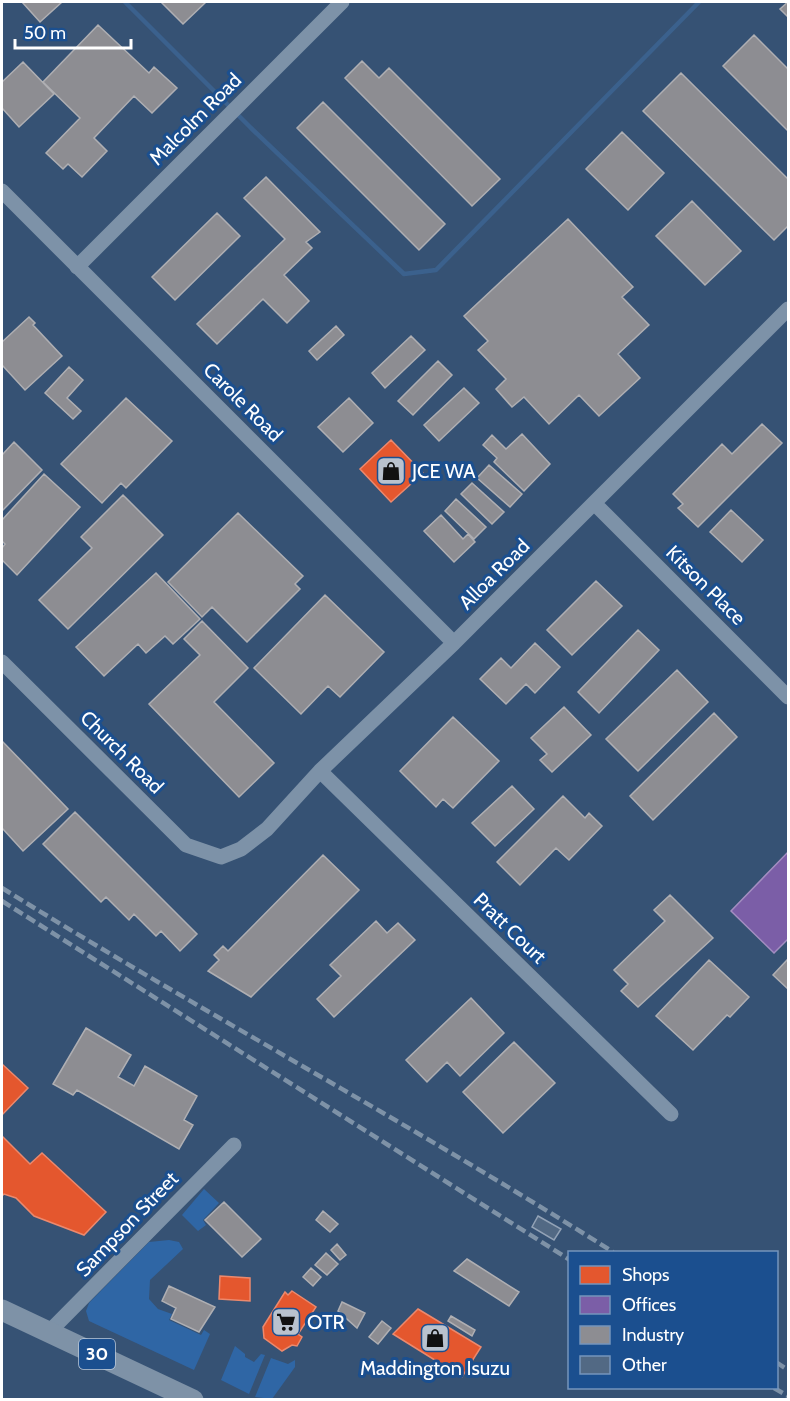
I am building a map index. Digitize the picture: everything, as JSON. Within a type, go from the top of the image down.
[{"type":"highway","name":"30","points":[[2,1310],[193,1400]]},
{"type":"street","name":"Malcolm Road","points":[[77,267],[342,2]]},
{"type":"street","name":"Carole Road","points":[[2,191],[454,643]]},
{"type":"street","name":"Alloa Road","points":[[221,857],[241,849],[267,829],[320,771],[454,643],[789,309]]},
{"type":"street","name":"Kitson Place","points":[[594,503],[789,697]]},
{"type":"street","name":"Church Road","points":[[2,662],[186,845],[221,857]]},
{"type":"street","name":"Pratt Court","points":[[320,771],[671,1114]]},
{"type":"street","name":"Sampson Street","points":[[50,1332],[234,1145]]},
{"type":"shaded area","points":[[204,1189],[219,1203],[203,1220],[206,1225],[198,1231],[182,1215]]},
{"type":"shaded area","points":[[169,1240],[179,1242],[183,1249],[150,1280],[149,1299],[158,1309],[172,1314],[169,1320],[201,1335],[204,1330],[210,1334],[194,1370],[89,1321],[86,1311],[89,1303],[149,1242]]},
{"type":"shaded area","points":[[235,1346],[245,1354],[245,1357],[254,1362],[261,1354],[265,1355],[249,1394],[221,1380]]},
{"type":"shaded area","points":[[271,1358],[288,1364],[295,1360],[295,1367],[272,1399],[255,1397]]},
{"type":"building: Shops","points":[[391,440],[423,473],[391,502],[360,469]]},
{"type":"building: Shops","points":[[2,1064],[28,1088],[2,1115]]},
{"type":"building: Shops","points":[[2,1136],[30,1164],[42,1153],[106,1212],[84,1235],[34,1216],[16,1198],[4,1194],[2,1196]]},
{"type":"building: Shops","name":"OTR","points":[[220,1276],[250,1278],[250,1301],[219,1299]]},
{"type":"building: Shops","name":"OTR","points":[[292,1291],[316,1307],[298,1334],[302,1337],[297,1346],[292,1345],[282,1351],[264,1338],[263,1327],[285,1292],[288,1295]]},
{"type":"building: Shops","points":[[418,1309],[481,1347],[462,1377],[393,1334]]},
{"type":"building: Offices","points":[[788,852],[788,939],[774,953],[731,911]]},
{"type":"building: Industry","points":[[22,2],[62,2],[40,22]]},
{"type":"building: Industry","points":[[161,2],[206,2],[183,24]]},
{"type":"building: Industry","points":[[788,2],[788,17],[780,9]]},
{"type":"building: Industry","points":[[98,25],[149,73],[154,67],[177,88],[152,113],[134,96],[94,138],[107,151],[82,177],[68,164],[63,169],[46,153],[80,118],[43,82]]},
{"type":"building: Industry","points":[[754,35],[788,69],[788,131],[723,66]]},
{"type":"building: Industry","points":[[362,61],[379,78],[389,68],[500,179],[472,206],[345,78]]},
{"type":"building: Industry","points":[[23,62],[54,94],[19,127],[2,108],[2,82]]},
{"type":"building: Industry","points":[[681,73],[788,179],[788,226],[774,240],[643,111]]},
{"type":"building: Industry","points":[[323,102],[445,224],[419,250],[297,128]]},
{"type":"building: Industry","points":[[622,132],[664,173],[628,210],[586,169]]},
{"type":"building: Industry","points":[[266,177],[320,232],[306,242],[312,248],[284,275],[309,301],[287,323],[263,299],[217,344],[197,324],[285,239],[244,198]]},
{"type":"building: Industry","points":[[692,201],[741,251],[705,285],[656,236]]},
{"type":"building: Industry","points":[[217,213],[240,236],[175,300],[152,277]]},
{"type":"building: Industry","points":[[568,219],[633,287],[622,297],[649,325],[618,354],[640,378],[599,416],[579,395],[549,424],[524,397],[512,407],[496,389],[506,379],[478,350],[488,341],[464,316]]},
{"type":"building: Industry","points":[[29,317],[35,323],[33,325],[62,356],[25,390],[2,365],[2,342]]},
{"type":"building: Industry","points":[[336,326],[344,335],[317,360],[309,351]]},
{"type":"building: Industry","points":[[411,336],[425,350],[385,388],[372,373]]},
{"type":"building: Industry","points":[[438,361],[452,375],[413,415],[398,401]]},
{"type":"building: Industry","points":[[69,367],[83,380],[67,398],[81,411],[73,419],[45,393]]},
{"type":"building: Industry","points":[[464,388],[479,403],[439,441],[424,425]]},
{"type":"building: Industry","points":[[126,398],[172,441],[126,488],[121,483],[102,503],[61,464]]},
{"type":"building: Industry","points":[[349,398],[373,423],[343,452],[318,427]]},
{"type":"building: Industry","points":[[762,424],[782,443],[698,527],[678,508],[683,504],[673,494],[722,444],[732,454]]},
{"type":"building: Industry","points":[[522,434],[550,464],[524,491],[494,462],[497,458],[483,445],[492,435],[506,449]]},
{"type":"building: Industry","points":[[14,442],[42,470],[2,511],[2,455]]},
{"type":"building: Industry","points":[[489,465],[522,494],[510,507],[477,478]]},
{"type":"building: Industry","points":[[44,474],[80,507],[17,575],[2,560],[2,548],[5,544],[2,541],[2,520]]},
{"type":"building: Industry","points":[[472,483],[504,512],[492,524],[461,494]]},
{"type":"building: Industry","points":[[123,495],[163,535],[68,629],[39,600],[92,548],[81,537]]},
{"type":"building: Industry","points":[[456,499],[486,527],[474,539],[445,511]]},
{"type":"building: Industry","points":[[731,510],[763,540],[742,562],[710,532]]},
{"type":"building: Industry","points":[[238,513],[303,576],[295,584],[300,589],[247,642],[212,607],[202,617],[168,582]]},
{"type":"building: Industry","points":[[441,515],[463,539],[468,534],[475,542],[454,562],[424,531]]},
{"type":"building: Industry","points":[[156,573],[200,619],[173,644],[165,636],[146,653],[138,644],[104,676],[76,647]]},
{"type":"building: Industry","points":[[596,581],[622,606],[572,655],[547,630]]},
{"type":"building: Industry","points":[[325,595],[384,652],[340,697],[328,686],[301,714],[254,668]]},
{"type":"building: Industry","points":[[202,621],[248,668],[214,702],[274,763],[239,797],[149,704],[200,655],[184,639]]},
{"type":"building: Industry","points":[[638,630],[659,650],[599,713],[578,692]]},
{"type":"building: Industry","points":[[535,643],[560,667],[535,693],[526,684],[506,704],[480,679],[501,658],[511,668]]},
{"type":"building: Industry","points":[[677,670],[708,702],[638,771],[606,739]]},
{"type":"building: Industry","points":[[564,707],[591,735],[552,772],[540,760],[547,754],[531,738]]},
{"type":"building: Industry","points":[[714,713],[737,737],[653,820],[630,796]]},
{"type":"building: Industry","points":[[453,717],[499,761],[453,808],[443,799],[436,807],[400,771]]},
{"type":"building: Industry","points":[[2,741],[68,809],[23,851],[2,828]]},
{"type":"building: Industry","points":[[512,786],[534,809],[495,846],[472,823]]},
{"type":"building: Industry","points":[[563,796],[585,818],[589,813],[602,826],[569,860],[556,848],[520,885],[497,862]]},
{"type":"building: Industry","points":[[75,812],[197,934],[180,951],[161,931],[156,936],[134,914],[129,920],[106,897],[101,902],[43,844]]},
{"type":"building: Industry","points":[[323,855],[359,890],[251,997],[208,971],[219,960],[214,955],[223,946],[228,951]]},
{"type":"building: Industry","points":[[670,895],[713,938],[638,1007],[621,991],[628,984],[614,970],[665,921],[654,910]]},
{"type":"building: Industry","points":[[376,921],[387,933],[398,923],[415,940],[334,1017],[317,999],[341,976],[330,965]]},
{"type":"building: Industry","points":[[788,959],[788,989],[773,975]]},
{"type":"building: Industry","points":[[709,960],[749,997],[730,1017],[727,1015],[693,1050],[656,1016]]},
{"type":"building: Industry","points":[[471,998],[504,1033],[460,1076],[447,1062],[427,1082],[406,1060]]},
{"type":"building: Industry","points":[[86,1028],[131,1055],[118,1077],[134,1086],[145,1066],[197,1096],[184,1120],[193,1125],[179,1149],[77,1090],[73,1095],[53,1084]]},
{"type":"building: Industry","points":[[514,1042],[555,1083],[503,1133],[463,1092]]},
{"type":"building: Industry","points":[[224,1202],[261,1239],[242,1257],[205,1220]]},
{"type":"building: Industry","points":[[323,1211],[338,1224],[330,1232],[316,1220]]},
{"type":"building: Industry","points":[[337,1244],[346,1255],[340,1260],[331,1250]]},
{"type":"building: Industry","points":[[326,1253],[338,1264],[327,1275],[315,1265]]},
{"type":"building: Industry","points":[[467,1259],[519,1292],[509,1306],[454,1271]]},
{"type":"building: Industry","points":[[311,1268],[321,1277],[313,1286],[303,1277]]},
{"type":"building: Industry","points":[[169,1286],[215,1307],[199,1332],[171,1319],[176,1308],[162,1301]]},
{"type":"building: Industry","points":[[342,1302],[365,1313],[357,1328],[338,1311]]},
{"type":"building: Industry","points":[[451,1316],[475,1330],[472,1336],[448,1321]]},
{"type":"building: Industry","points":[[382,1321],[391,1328],[378,1344],[369,1337]]},
{"type":"building: Other","points":[[538,1216],[561,1229],[554,1240],[532,1227]]},
{"type":"waterway","points":[[125,2],[251,128],[404,274],[436,270],[699,2]]},
{"type":"railway","points":[[2,888],[154,980],[461,1159],[611,1251]]},
{"type":"railway","points":[[2,901],[568,1259]]},
{"type":"railway","points":[[778,1363],[788,1370]]},
{"type":"railway","points":[[776,1389],[788,1396]]},
{"type":"place","name":"JCE WA","points":[[391,471]]},
{"type":"place","name":"OTR","points":[[286,1322]]},
{"type":"place","name":"Maddington Isuzu","points":[[435,1338]]}]
